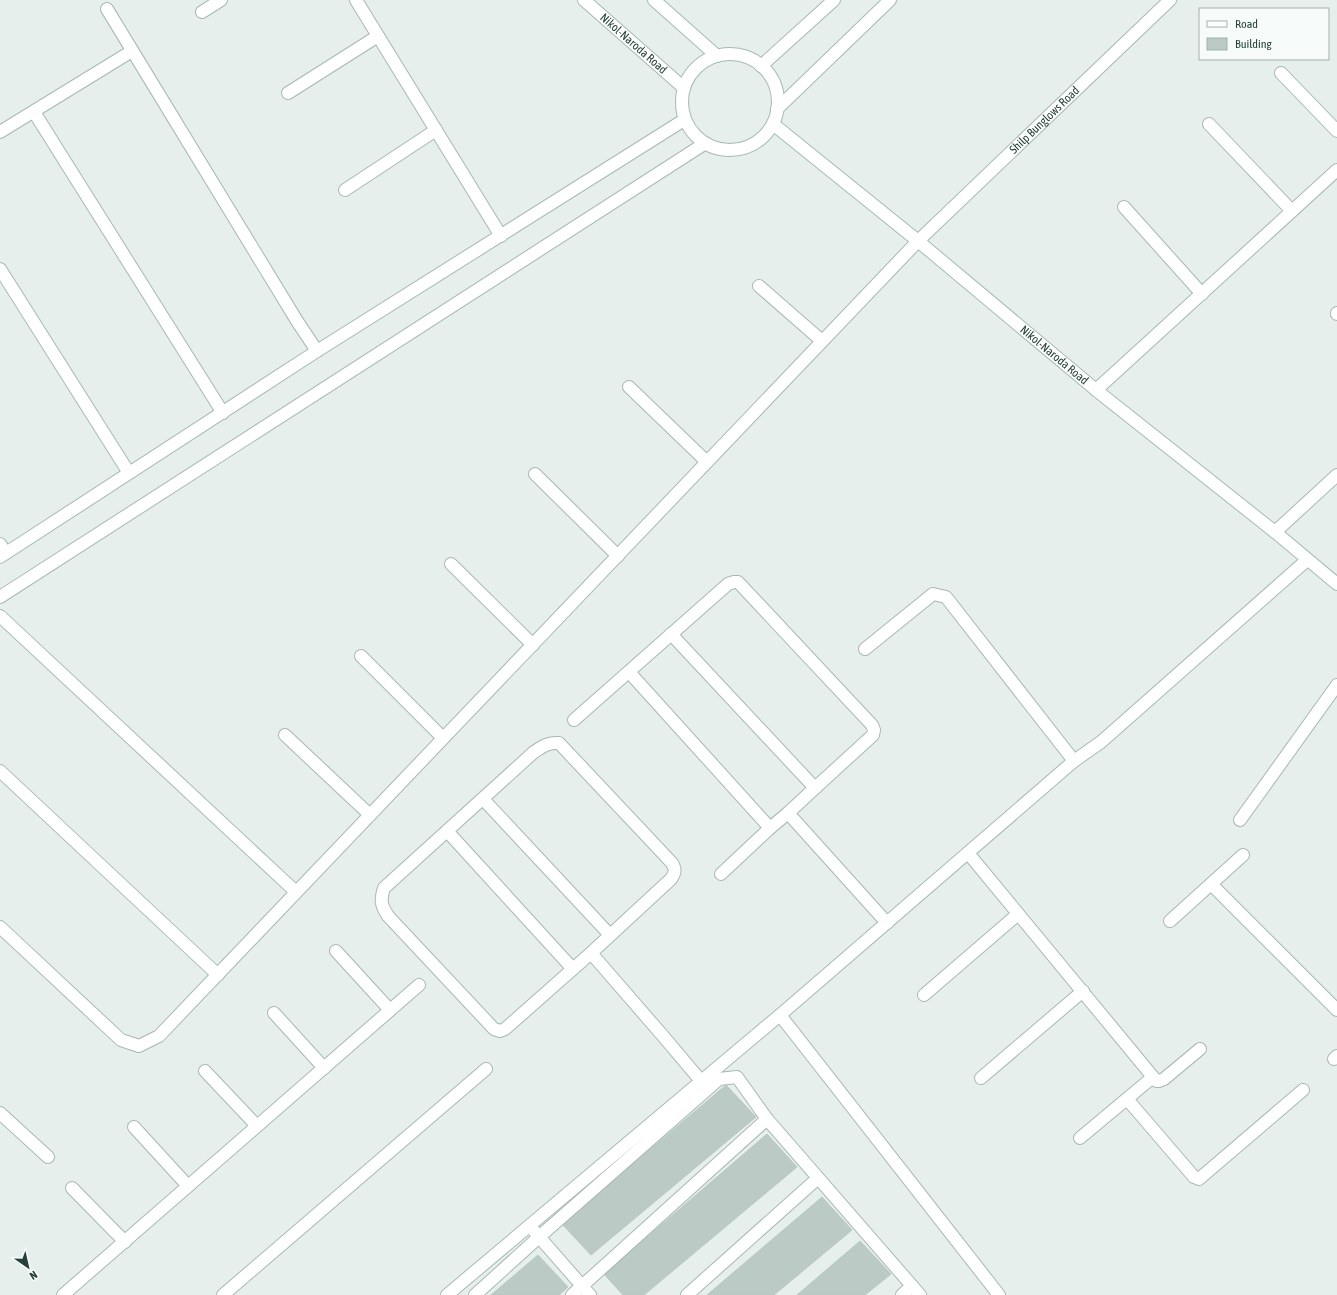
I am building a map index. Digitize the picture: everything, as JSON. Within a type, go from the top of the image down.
[{"type":"street","points":[[202,12],[221,0]]},
{"type":"street","points":[[356,0],[501,236]]},
{"type":"street","name":"Nikol-Naroda Road","points":[[584,0],[684,88]]},
{"type":"street","points":[[654,0],[716,56]]},
{"type":"street","points":[[761,66],[834,0]]},
{"type":"street","points":[[777,109],[890,0]]},
{"type":"street","name":"Shilp Bunglows Road","points":[[0,927],[121,1040],[139,1046],[159,1036],[918,241],[1170,0]]},
{"type":"street","points":[[107,9],[317,351]]},
{"type":"street","points":[[288,94],[378,36]]},
{"type":"street","points":[[0,132],[132,51]]},
{"type":"street","points":[[732,54],[748,58],[761,66],[772,78],[777,93],[777,109],[773,124],[763,137],[750,146],[735,150],[719,149],[704,144],[692,133],[684,120],[682,104],[684,88],[691,74],[702,63],[716,56],[732,54]]},
{"type":"street","points":[[1282,72],[1337,131]]},
{"type":"street","points":[[34,112],[223,413]]},
{"type":"street","points":[[2,552],[129,473],[317,351],[684,120]]},
{"type":"street","name":"Nikol-Naroda Road","points":[[773,124],[918,241],[1096,390],[1275,532],[1337,584]]},
{"type":"street","points":[[1209,124],[1292,212]]},
{"type":"street","points":[[345,190],[436,130]]},
{"type":"street","points":[[0,597],[704,144]]},
{"type":"street","points":[[1096,390],[1337,170]]},
{"type":"street","points":[[1124,207],[1202,294]]},
{"type":"street","points":[[0,269],[129,473]]},
{"type":"street","points":[[759,286],[822,341]]},
{"type":"street","points":[[629,387],[707,462]]},
{"type":"street","points":[[535,474],[618,556]]},
{"type":"street","points":[[1275,532],[1337,475]]},
{"type":"street","points":[[447,1295],[780,1015],[1074,761],[1101,742],[1308,560]]},
{"type":"street","points":[[451,564],[533,645]]},
{"type":"street","points":[[574,720],[728,584],[738,582],[872,725],[874,730],[873,735],[721,874]]},
{"type":"street","points":[[865,649],[933,594],[946,597],[1074,761]]},
{"type":"street","points":[[0,616],[296,892]]},
{"type":"street","points":[[671,634],[815,788]]},
{"type":"street","points":[[361,656],[443,738]]},
{"type":"street","points":[[628,672],[770,828]]},
{"type":"street","points":[[1240,820],[1337,685]]},
{"type":"street","points":[[285,735],[370,815]]},
{"type":"street","points":[[552,742],[559,743],[672,863],[675,873],[671,879],[573,970],[505,1029],[500,1031],[494,1029],[388,916],[383,909],[381,898],[384,888],[483,798],[534,752],[552,742]]},
{"type":"street","points":[[0,771],[218,974]]},
{"type":"street","points":[[483,798],[610,935]]},
{"type":"street","points":[[788,813],[887,923]]},
{"type":"street","points":[[447,831],[573,970]]},
{"type":"street","points":[[968,853],[1156,1081],[1164,1079],[1200,1049]]},
{"type":"street","points":[[1170,921],[1242,855]]},
{"type":"street","points":[[1211,884],[1337,1010]]},
{"type":"street","points":[[924,995],[1018,914]]},
{"type":"street","points":[[336,951],[390,1010]]},
{"type":"street","points":[[590,953],[701,1081]]},
{"type":"street","points":[[63,1295],[419,985]]},
{"type":"street","points":[[981,1078],[1082,991]]},
{"type":"street","points":[[274,1013],[324,1068]]},
{"type":"street","points":[[780,1015],[999,1295]]},
{"type":"street","points":[[224,1295],[486,1070]]},
{"type":"street","points":[[205,1071],[257,1126]]},
{"type":"street","points":[[475,1295],[719,1079],[737,1077],[768,1119],[920,1295]]},
{"type":"street","points":[[1080,1138],[1154,1077]]},
{"type":"street","points":[[1126,1099],[1194,1177],[1199,1179],[1303,1090]]},
{"type":"street","points":[[0,1113],[48,1157]]},
{"type":"street","points":[[572,1295],[586,1290],[768,1119]]},
{"type":"street","points":[[134,1127],[188,1186]]},
{"type":"street","points":[[687,1295],[818,1178]]},
{"type":"street","points":[[72,1188],[125,1242]]},
{"type":"street","points":[[529,1226],[586,1290]]},
{"type":"street","points":[[902,1295],[912,1286]]},
{"type":"building","points":[[726,1085],[756,1117],[591,1255],[562,1224]]},
{"type":"building","points":[[767,1134],[797,1167],[644,1295],[623,1295],[604,1274]]},
{"type":"building","points":[[822,1197],[852,1230],[774,1295],[707,1295]]},
{"type":"building","points":[[860,1241],[891,1274],[865,1295],[797,1295]]},
{"type":"building","points":[[538,1255],[568,1287],[559,1295],[491,1295]]}]
